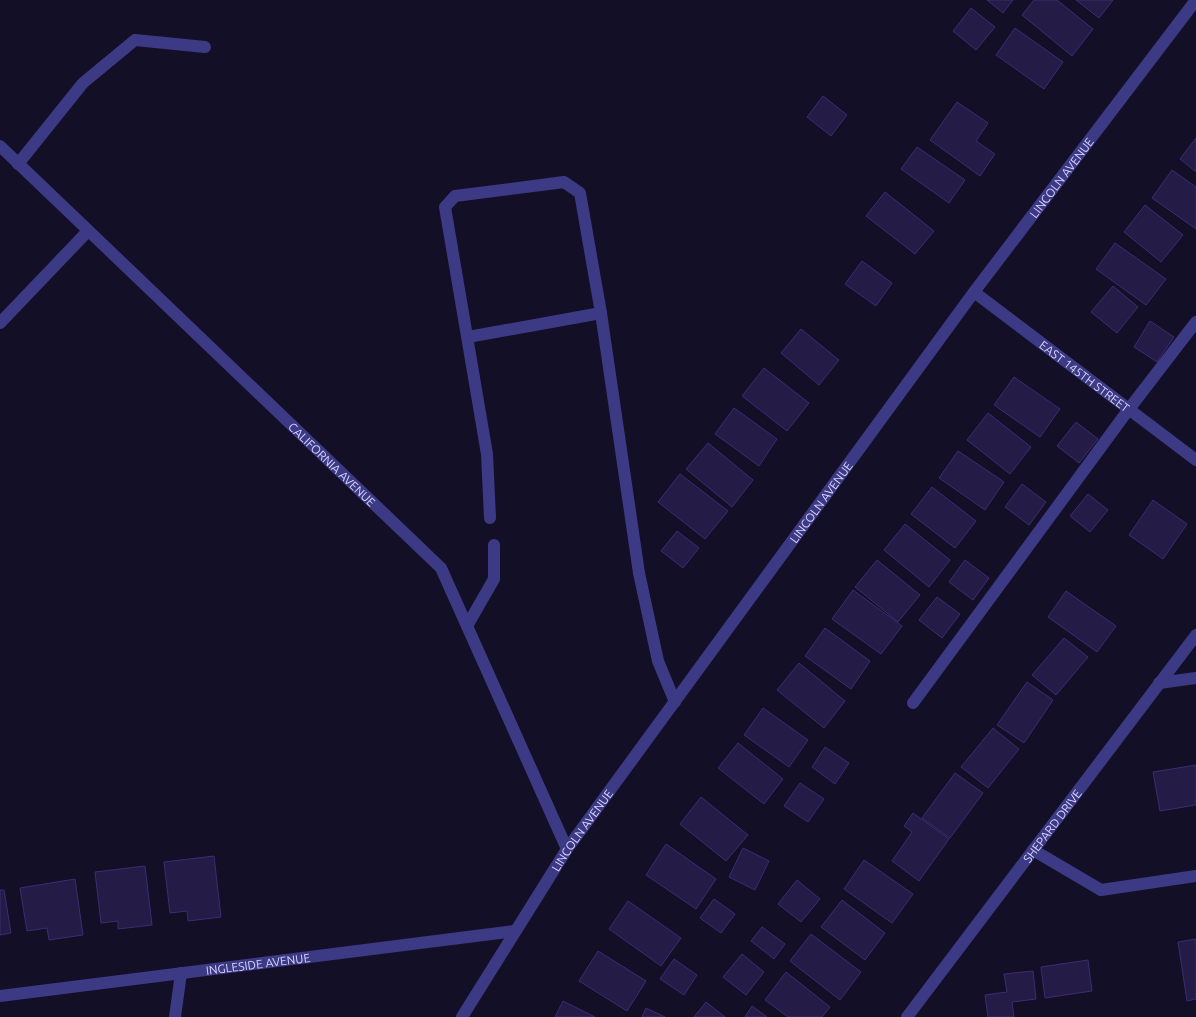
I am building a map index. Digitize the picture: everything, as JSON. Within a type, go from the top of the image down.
[{"type":"street","name":"LINCOLN AVENUE","points":[[462,1017],[567,850],[974,292],[1196,0]]},
{"type":"street","points":[[18,164],[83,83],[136,40],[205,47]]},
{"type":"street","name":"CALIFORNIA AVENUE","points":[[0,146],[442,568],[567,850]]},
{"type":"street","points":[[490,518],[488,454],[445,207],[455,196],[564,182],[580,193],[601,313],[639,573],[658,661],[675,702]]},
{"type":"street","points":[[0,323],[88,231]]},
{"type":"street","name":"EAST 145TH STREET","points":[[974,292],[1196,460]]},
{"type":"street","points":[[468,337],[601,313]]},
{"type":"street","points":[[913,703],[1129,409],[1196,322]]},
{"type":"street","points":[[468,626],[494,580],[494,545]]},
{"type":"street","name":"SHEPARD DRIVE","points":[[907,1017],[1196,635]]},
{"type":"street","points":[[1160,683],[1196,678]]},
{"type":"street","points":[[1033,850],[1101,890],[1196,876]]},
{"type":"street","name":"INGLESIDE AVENUE","points":[[0,996],[515,931]]},
{"type":"street","points":[[175,1017],[180,973]]},
{"type":"building","points":[[987,0],[1013,0],[1003,13]]},
{"type":"building","points":[[1034,0],[1057,0],[1093,29],[1072,56],[1022,15]]},
{"type":"building","points":[[1076,0],[1113,0],[1099,18]]},
{"type":"building","points":[[971,8],[995,27],[976,50],[953,31]]},
{"type":"building","points":[[1015,28],[1063,62],[1044,89],[996,55]]},
{"type":"building","points":[[823,96],[847,115],[831,136],[807,117]]},
{"type":"building","points":[[957,102],[988,123],[976,141],[995,154],[980,176],[930,140]]},
{"type":"building","points":[[1196,138],[1196,172],[1180,159]]},
{"type":"building","points":[[917,147],[965,180],[949,203],[901,169]]},
{"type":"building","points":[[1172,170],[1196,187],[1196,229],[1152,198]]},
{"type":"building","points":[[885,192],[934,231],[915,254],[866,216]]},
{"type":"building","points":[[1145,205],[1183,235],[1161,262],[1124,232]]},
{"type":"building","points":[[1115,243],[1166,279],[1146,305],[1096,269]]},
{"type":"building","points":[[862,261],[892,283],[876,306],[845,284]]},
{"type":"building","points":[[1113,286],[1138,307],[1117,333],[1091,312]]},
{"type":"building","points":[[1150,321],[1174,337],[1157,362],[1134,347]]},
{"type":"building","points":[[801,329],[839,360],[819,385],[781,353]]},
{"type":"building","points":[[764,368],[809,403],[787,431],[742,396]]},
{"type":"building","points":[[1014,377],[1060,409],[1040,437],[994,405]]},
{"type":"building","points":[[734,408],[777,439],[759,466],[715,434]]},
{"type":"building","points":[[988,413],[1031,447],[1010,474],[967,440]]},
{"type":"building","points":[[1076,422],[1098,439],[1079,463],[1057,446]]},
{"type":"building","points":[[708,443],[753,480],[732,507],[686,469]]},
{"type":"building","points":[[958,451],[1004,482],[985,510],[939,478]]},
{"type":"building","points":[[680,474],[728,511],[705,539],[658,502]]},
{"type":"building","points":[[1022,484],[1046,502],[1029,525],[1005,507]]},
{"type":"building","points":[[932,487],[976,521],[955,548],[911,514]]},
{"type":"building","points":[[1088,494],[1108,510],[1090,532],[1070,516]]},
{"type":"building","points":[[1153,500],[1187,524],[1163,559],[1129,535]]},
{"type":"building","points":[[905,524],[950,560],[929,587],[884,550]]},
{"type":"building","points":[[677,531],[699,548],[683,568],[661,551]]},
{"type":"building","points":[[877,560],[920,595],[898,622],[855,587]]},
{"type":"building","points":[[965,560],[989,578],[973,600],[949,582]]},
{"type":"building","points":[[853,590],[902,626],[881,654],[832,619]]},
{"type":"building","points":[[1066,591],[1116,626],[1097,652],[1048,617]]},
{"type":"building","points":[[937,597],[960,614],[942,638],[919,620]]},
{"type":"building","points":[[825,628],[870,661],[851,689],[805,656]]},
{"type":"building","points":[[1064,638],[1088,657],[1056,695],[1032,675]]},
{"type":"building","points":[[799,663],[845,701],[824,728],[777,690]]},
{"type":"building","points":[[1027,682],[1053,700],[1024,743],[997,725]]},
{"type":"building","points":[[763,708],[808,740],[789,767],[744,735]]},
{"type":"building","points":[[993,728],[1019,749],[988,788],[961,767]]},
{"type":"building","points":[[738,743],[783,779],[764,804],[718,768]]},
{"type":"building","points":[[825,747],[849,763],[835,784],[812,767]]},
{"type":"building","points":[[1196,765],[1196,805],[1160,811],[1153,772]]},
{"type":"building","points":[[955,773],[983,793],[950,838],[922,818]]},
{"type":"building","points":[[800,783],[824,799],[808,822],[784,806]]},
{"type":"building","points":[[701,797],[748,835],[726,861],[680,824]]},
{"type":"building","points":[[913,813],[949,839],[919,881],[892,861],[912,832],[904,826]]},
{"type":"building","points":[[666,844],[716,879],[696,909],[646,875]]},
{"type":"building","points":[[743,848],[769,861],[755,890],[729,877]]},
{"type":"building","points":[[214,856],[221,917],[188,921],[187,911],[170,913],[164,862]]},
{"type":"building","points":[[864,860],[913,894],[892,923],[844,889]]},
{"type":"building","points":[[145,866],[152,925],[118,929],[118,921],[101,923],[95,872]]},
{"type":"building","points":[[75,879],[83,935],[49,940],[47,928],[27,931],[20,888]]},
{"type":"building","points":[[797,880],[820,899],[801,922],[778,904]]},
{"type":"building","points":[[0,890],[4,890],[11,933],[0,935]]},
{"type":"building","points":[[714,899],[735,914],[721,933],[700,918]]},
{"type":"building","points":[[842,900],[885,933],[865,960],[821,927]]},
{"type":"building","points":[[628,901],[681,938],[661,966],[609,929]]},
{"type":"building","points":[[762,927],[785,944],[774,959],[751,941]]},
{"type":"building","points":[[811,934],[861,972],[840,1000],[790,961]]},
{"type":"building","points":[[1196,939],[1196,999],[1187,1001],[1178,942]]},
{"type":"building","points":[[598,951],[646,981],[627,1011],[579,981]]},
{"type":"building","points":[[742,954],[764,972],[746,995],[723,977]]},
{"type":"building","points":[[674,959],[697,975],[684,995],[660,979]]},
{"type":"building","points":[[1088,960],[1092,991],[1045,998],[1041,967]]},
{"type":"building","points":[[1033,971],[1036,999],[1012,1002],[1014,1017],[988,1017],[985,995],[1007,992],[1004,974]]},
{"type":"building","points":[[786,972],[830,1007],[822,1017],[788,1017],[765,1000]]},
{"type":"building","points":[[563,1001],[595,1017],[555,1017]]},
{"type":"building","points":[[706,1002],[725,1017],[694,1017]]},
{"type":"building","points":[[752,1006],[767,1017],[745,1017]]},
{"type":"building","points":[[646,1008],[665,1017],[642,1017]]}]
